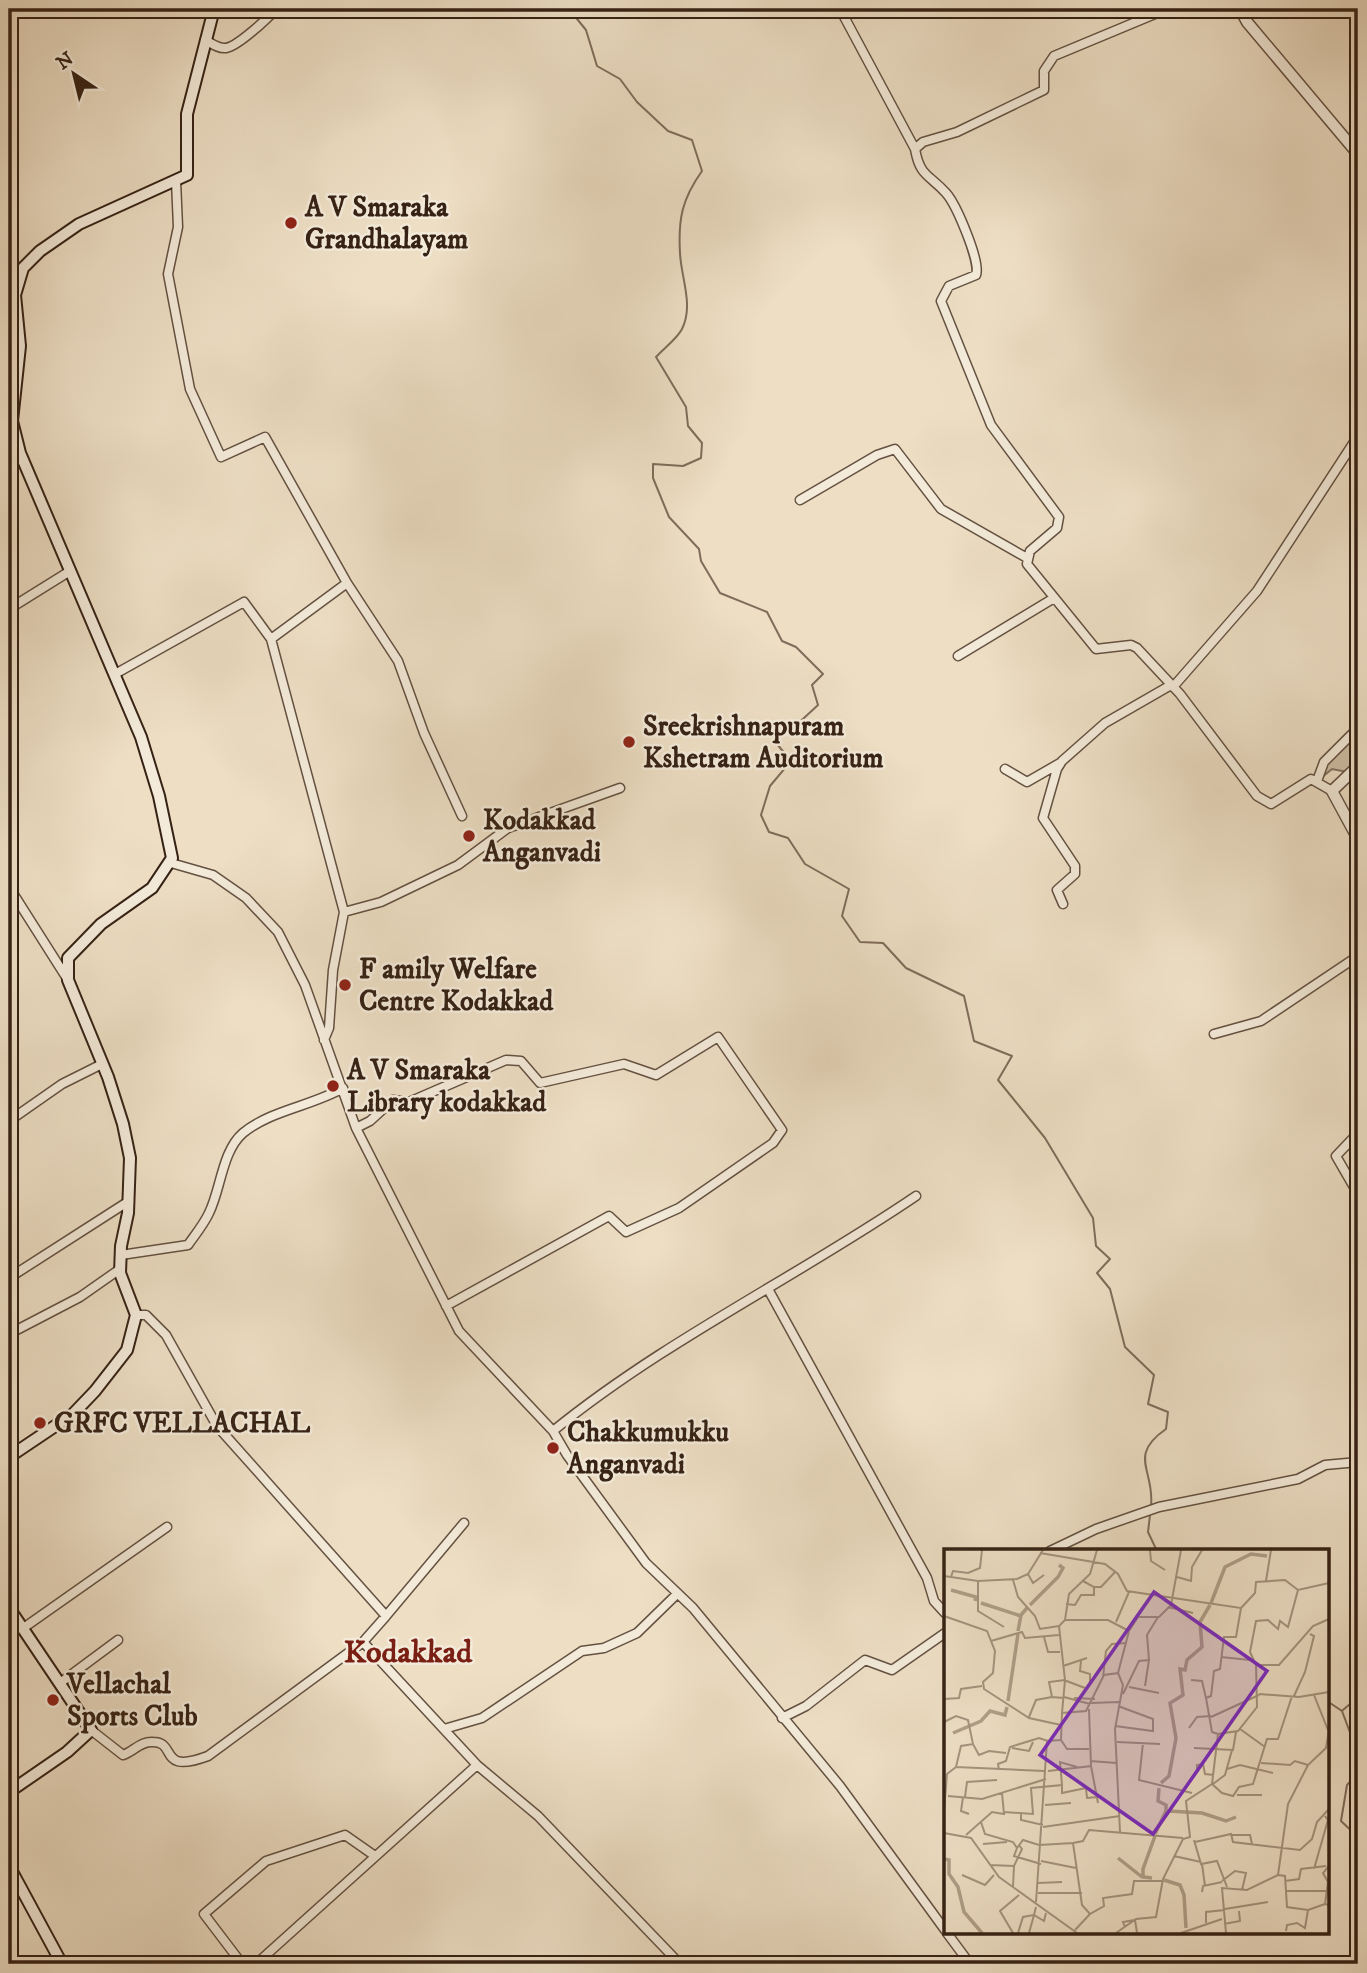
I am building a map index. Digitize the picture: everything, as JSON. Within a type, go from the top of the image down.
[{"type":"main road","points":[[9,1457],[73,1414],[127,1350],[136,1315],[127,1298],[120,1269],[129,1201],[130,1158],[123,1124],[68,980],[68,958],[82,941],[152,888],[171,863],[159,796],[115,674],[20,453],[12,421],[20,346],[15,295],[23,268],[40,251],[79,224],[187,175],[187,114],[214,9]]},
{"type":"main road","points":[[9,1608],[91,1730],[67,1752],[9,1792]]},
{"type":"main road","points":[[9,1866],[62,1964]]},
{"type":"street","points":[[205,40],[221,48],[229,48],[265,21],[276,9]]},
{"type":"street","points":[[840,9],[915,149],[920,170],[950,199],[977,264],[976,275],[949,286],[942,297],[977,396],[991,425],[1060,523],[1027,558],[1027,564],[1096,649],[1134,646],[1172,686],[1257,796],[1266,803],[1280,799],[1305,781],[1317,781],[1332,791],[1358,839]]},
{"type":"street","points":[[915,149],[923,142],[957,132],[1044,90],[1044,71],[1054,56],[1167,9]]},
{"type":"street","points":[[1231,9],[1240,9],[1247,22],[1358,154]]},
{"type":"street","points":[[176,181],[178,227],[168,274],[190,389],[221,457],[265,437],[347,583],[398,661],[424,733],[462,816]]},
{"type":"street","points":[[1005,769],[1027,782],[1062,761],[1105,723],[1172,686],[1242,611],[1344,461],[1358,436]]},
{"type":"street","points":[[800,500],[877,455],[895,449],[941,509],[1027,558]]},
{"type":"street","points":[[9,457],[20,453]]},
{"type":"street","points":[[9,609],[70,571]]},
{"type":"street","points":[[271,639],[347,583]]},
{"type":"street","points":[[958,656],[1054,598]]},
{"type":"street","points":[[115,674],[244,602],[271,639],[344,912],[332,970],[329,1028],[324,1040]]},
{"type":"street","points":[[1317,781],[1324,762],[1358,728]]},
{"type":"street","points":[[1062,761],[1057,769],[1043,818],[1075,866],[1075,874],[1057,890],[1063,904]]},
{"type":"street","points":[[1332,791],[1358,766]]},
{"type":"street","points":[[344,912],[381,902],[458,865],[508,828],[620,789]]},
{"type":"street","points":[[171,863],[213,875],[246,898],[278,932],[305,985],[356,1128],[459,1331],[553,1431],[624,1534],[677,1594],[693,1608],[840,1786],[944,1928]]},
{"type":"street","points":[[9,887],[68,980]]},
{"type":"street","points":[[1214,1034],[1261,1021],[1358,956]]},
{"type":"street","points":[[356,1128],[370,1121],[393,1100],[409,1102],[506,1060],[522,1061],[540,1083],[624,1064],[656,1075],[719,1037],[782,1130],[773,1143],[659,1220],[626,1232],[609,1216],[446,1306]]},
{"type":"street","points":[[9,1120],[62,1084],[102,1064]]},
{"type":"street","points":[[121,1255],[188,1245],[209,1213],[229,1155],[242,1134],[263,1121],[323,1100],[343,1088]]},
{"type":"street","points":[[1358,1133],[1336,1156],[1358,1194]]},
{"type":"street","points":[[553,1431],[587,1403],[691,1334],[869,1230],[916,1196]]},
{"type":"street","points":[[9,1278],[129,1201]]},
{"type":"street","points":[[9,1334],[80,1297],[120,1269]]},
{"type":"street","points":[[768,1289],[927,1578],[934,1601],[944,1612]]},
{"type":"street","points":[[136,1315],[146,1315],[166,1335],[217,1426],[386,1616]]},
{"type":"street","points":[[1054,1549],[1096,1529],[1151,1510],[1297,1479],[1325,1465],[1358,1462]]},
{"type":"street","points":[[91,1730],[123,1755],[143,1743],[155,1741],[162,1744],[174,1761],[186,1765],[208,1756],[363,1642],[464,1523]]},
{"type":"street","points":[[22,1629],[167,1527]]},
{"type":"street","points":[[444,1729],[482,1718],[582,1651],[604,1648],[637,1633],[677,1594]]},
{"type":"street","points":[[782,1718],[806,1706],[865,1660],[880,1668],[892,1670],[944,1634]]},
{"type":"street","points":[[60,1683],[118,1640]]},
{"type":"street","points":[[363,1642],[477,1765],[538,1816],[680,1964]]},
{"type":"street","points":[[256,1964],[477,1765]]},
{"type":"street","points":[[242,1964],[204,1914],[266,1861],[345,1835],[375,1856]]},
{"type":"street","points":[[948,1934],[970,1964]]},
{"type":"shaded area","points":[[1358,729],[1358,761],[1347,772],[1332,769],[1321,778],[1326,764]]},
{"type":"waterway","points":[[569,9],[586,30],[597,66],[620,79],[637,102],[668,131],[692,140],[702,171],[686,200],[681,219],[680,253],[687,301],[685,320],[677,336],[656,357],[686,407],[688,426],[702,443],[701,458],[683,466],[653,464],[653,478],[669,517],[699,549],[701,561],[720,593],[767,612],[782,641],[796,647],[823,674],[812,685],[818,705],[790,731],[777,731],[777,744],[791,761],[770,786],[761,815],[769,832],[788,838],[805,864],[849,889],[842,916],[860,942],[883,943],[906,968],[964,996],[974,1041],[1012,1056],[998,1080],[1045,1138],[1093,1218],[1096,1246],[1110,1259],[1097,1273],[1110,1289],[1125,1347],[1154,1375],[1148,1404],[1168,1412],[1166,1429],[1154,1439],[1145,1456],[1151,1506]]},
{"type":"waterway","points":[[1150,1515],[1148,1532],[1156,1549]]},
{"type":"waterway","points":[[1343,1710],[1358,1697]]},
{"type":"waterway","points":[[1328,1702],[1342,1711],[1358,1754]]},
{"type":"waterway","points":[[1358,1773],[1347,1785],[1341,1821],[1358,1837]]},
{"type":"place","name":"A V Smaraka Grandhalayam","points":[[291,223]]},
{"type":"place","name":"Sreekrishnapuram Kshetram Auditorium","points":[[629,742]]},
{"type":"place","name":"Kodakkad Anganvadi","points":[[469,836]]},
{"type":"place","name":"F amily Welfare Centre Kodakkad","points":[[345,985]]},
{"type":"place","name":"A V Smaraka Library kodakkad","points":[[333,1086]]},
{"type":"place","name":"GRFC VELLACHAL","points":[[40,1423]]},
{"type":"place","name":"Chakkumukku Anganvadi","points":[[553,1448]]},
{"type":"place","name":"Vellachal Sports Club","points":[[53,1700]]},
{"type":"district","name":"Kodakkad","points":[[408,1653]]}]
